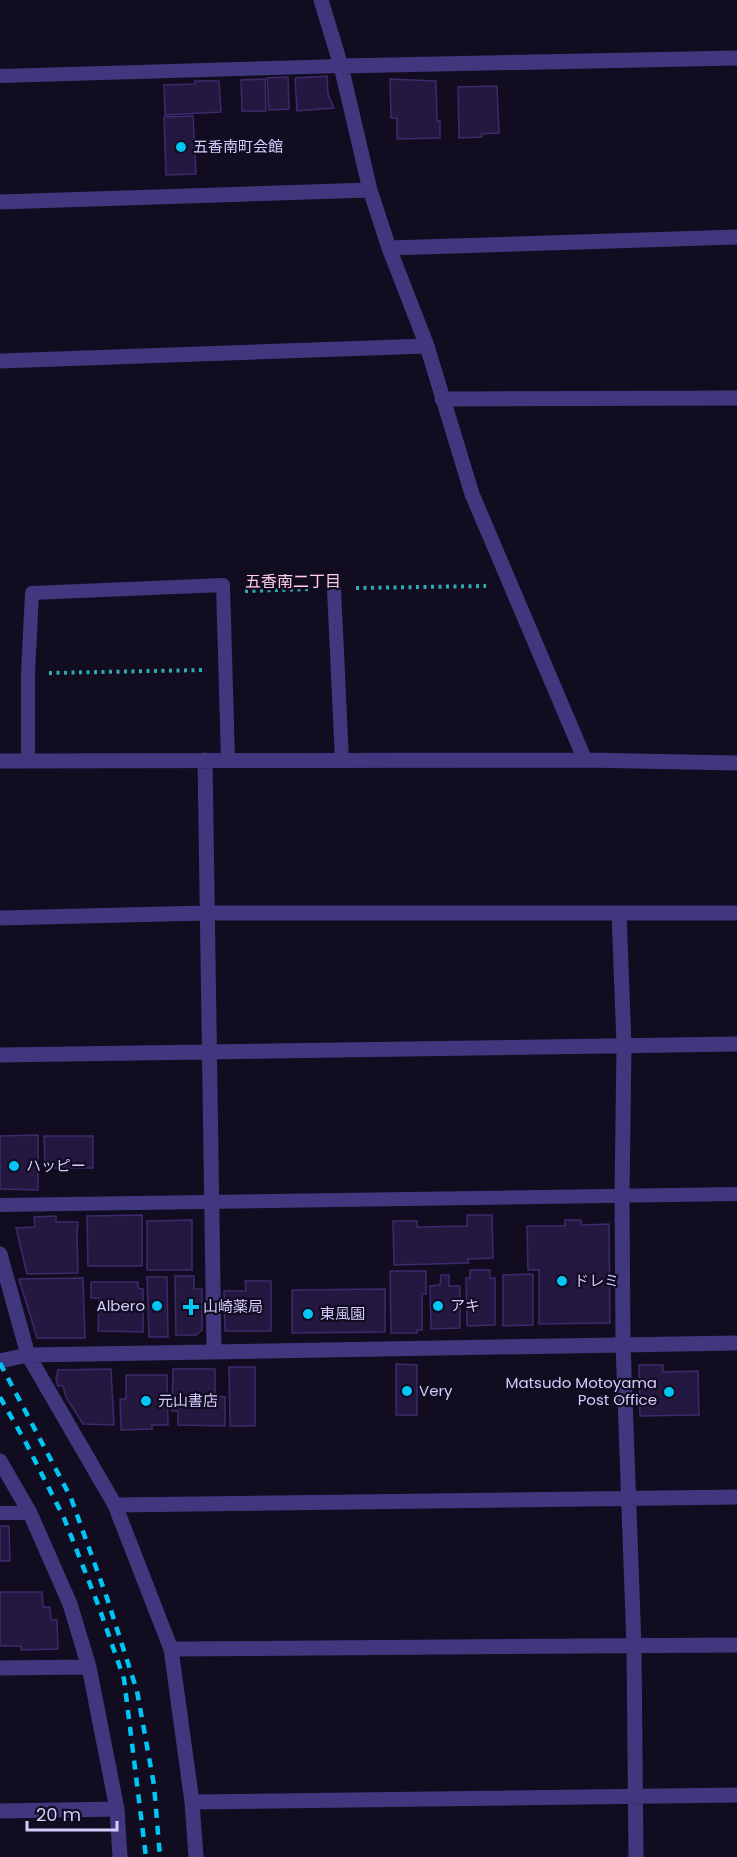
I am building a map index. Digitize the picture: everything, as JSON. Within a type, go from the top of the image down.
[{"type":"street","points":[[321,0],[341,66],[370,190],[389,248],[427,346],[472,494],[585,760]]},
{"type":"street","points":[[341,66],[737,58]]},
{"type":"street","points":[[0,202],[370,190]]},
{"type":"street","points":[[389,248],[737,237]]},
{"type":"street","points":[[0,362],[427,346]]},
{"type":"street","points":[[442,399],[737,398]]},
{"type":"street","points":[[205,760],[214,1352]]},
{"type":"street","points":[[0,761],[585,760],[737,763]]},
{"type":"street","points":[[0,918],[206,913],[737,913]]},
{"type":"street","points":[[619,913],[624,1045],[621,1196],[623,1344],[634,1646],[636,1857]]},
{"type":"street","points":[[0,1055],[737,1044]]},
{"type":"street","points":[[0,1254],[28,1355],[115,1505],[171,1649],[192,1802],[196,1857]]},
{"type":"street","points":[[0,1361],[28,1355],[737,1343]]},
{"type":"street","points":[[0,1461],[30,1513],[70,1604],[89,1667],[117,1809],[120,1857]]},
{"type":"street","points":[[115,1505],[737,1497]]},
{"type":"street","points":[[171,1649],[737,1645]]},
{"type":"street","points":[[0,1668],[89,1667]]},
{"type":"street","points":[[192,1802],[737,1795]]},
{"type":"street","points":[[0,1811],[117,1809]]},
{"type":"lane","points":[[0,76],[341,66]]},
{"type":"lane","points":[[28,761],[28,674],[32,593],[223,585],[228,760]]},
{"type":"lane","points":[[334,589],[342,760]]},
{"type":"lane","points":[[0,1205],[737,1194]]},
{"type":"lane","points":[[0,1513],[30,1513]]},
{"type":"path","points":[[223,591],[511,585]]},
{"type":"path","points":[[28,674],[226,669]]},
{"type":"building","points":[[327,76],[328,94],[334,108],[297,111],[295,78]]},
{"type":"building","points":[[288,77],[289,109],[269,110],[267,78]]},
{"type":"building","points":[[265,79],[266,111],[242,111],[241,80]]},
{"type":"building","points":[[390,79],[436,81],[437,121],[440,121],[440,138],[397,139],[397,118],[391,118]]},
{"type":"building","points":[[195,81],[219,81],[221,112],[165,115],[164,85],[195,84]]},
{"type":"building","points":[[497,86],[499,133],[482,134],[482,137],[459,138],[458,87]]},
{"type":"building","points":[[193,116],[196,174],[166,175],[164,117]]},
{"type":"building","points":[[38,1135],[38,1190],[0,1189],[0,1136]]},
{"type":"building","points":[[44,1136],[93,1136],[93,1168],[45,1168]]},
{"type":"building","points":[[142,1215],[142,1266],[88,1266],[87,1216]]},
{"type":"building","points":[[467,1215],[492,1215],[493,1258],[468,1259],[468,1263],[394,1265],[393,1221],[417,1221],[417,1227],[467,1226]]},
{"type":"building","points":[[56,1216],[56,1222],[78,1222],[78,1273],[27,1274],[16,1228],[35,1227],[34,1217]]},
{"type":"building","points":[[192,1220],[192,1270],[147,1270],[147,1221]]},
{"type":"building","points":[[565,1220],[581,1220],[581,1225],[609,1224],[610,1323],[539,1324],[539,1270],[528,1270],[527,1226],[565,1226]]},
{"type":"building","points":[[470,1270],[490,1270],[490,1278],[495,1278],[495,1325],[467,1326],[466,1278],[470,1278]]},
{"type":"building","points":[[390,1271],[426,1271],[426,1294],[422,1294],[422,1330],[417,1330],[417,1333],[391,1333]]},
{"type":"building","points":[[533,1274],[533,1325],[503,1326],[503,1275]]},
{"type":"building","points":[[441,1275],[449,1275],[449,1286],[460,1286],[460,1328],[431,1329],[430,1286],[440,1285]]},
{"type":"building","points":[[175,1276],[194,1276],[194,1289],[202,1289],[202,1330],[196,1335],[176,1335]]},
{"type":"building","points":[[147,1277],[167,1277],[168,1337],[149,1337]]},
{"type":"building","points":[[83,1278],[85,1338],[37,1338],[19,1279]]},
{"type":"building","points":[[245,1281],[271,1281],[271,1331],[225,1331],[224,1291],[246,1291]]},
{"type":"building","points":[[91,1282],[138,1282],[138,1288],[143,1289],[143,1332],[98,1331],[99,1298],[91,1298]]},
{"type":"building","points":[[385,1289],[385,1332],[292,1333],[292,1290]]},
{"type":"building","points":[[396,1364],[417,1365],[417,1415],[396,1415]]},
{"type":"building","points":[[639,1365],[663,1365],[663,1372],[698,1371],[699,1415],[640,1416]]},
{"type":"building","points":[[229,1367],[255,1367],[255,1426],[230,1426]]},
{"type":"building","points":[[111,1369],[114,1425],[83,1424],[66,1397],[63,1386],[58,1386],[56,1379],[58,1370]]},
{"type":"building","points":[[173,1369],[215,1369],[215,1396],[225,1397],[225,1426],[178,1425],[178,1411],[172,1411]]},
{"type":"building","points":[[126,1375],[167,1375],[168,1425],[152,1425],[152,1429],[121,1430],[120,1399],[126,1399]]},
{"type":"building","points":[[0,1526],[9,1526],[10,1561],[0,1561]]},
{"type":"building","points":[[0,1592],[42,1592],[43,1607],[50,1607],[51,1620],[57,1620],[58,1649],[21,1650],[21,1646],[0,1646]]},
{"type":"railway","points":[[0,1363],[71,1498],[107,1598],[137,1691],[154,1785],[160,1857]]},
{"type":"railway","points":[[0,1397],[64,1518],[124,1679],[146,1857]]},
{"type":"place","name":"五香南町会館","points":[[181,147]]},
{"type":"place","name":"ハッピー","points":[[14,1166]]},
{"type":"place","name":"ドレミ","points":[[562,1281]]},
{"type":"place","name":"Albero","points":[[157,1306]]},
{"type":"place","name":"アキ","points":[[438,1306]]},
{"type":"place","name":"山崎薬局","points":[[191,1307]]},
{"type":"place","name":"東風園","points":[[308,1314]]},
{"type":"place","name":"Very","points":[[407,1391]]},
{"type":"place","name":"Matsudo Motoyama Post Office","points":[[669,1392]]},
{"type":"place","name":"元山書店","points":[[146,1401]]},
{"type":"district","name":"五香南二丁目","points":[[293,581]]}]
